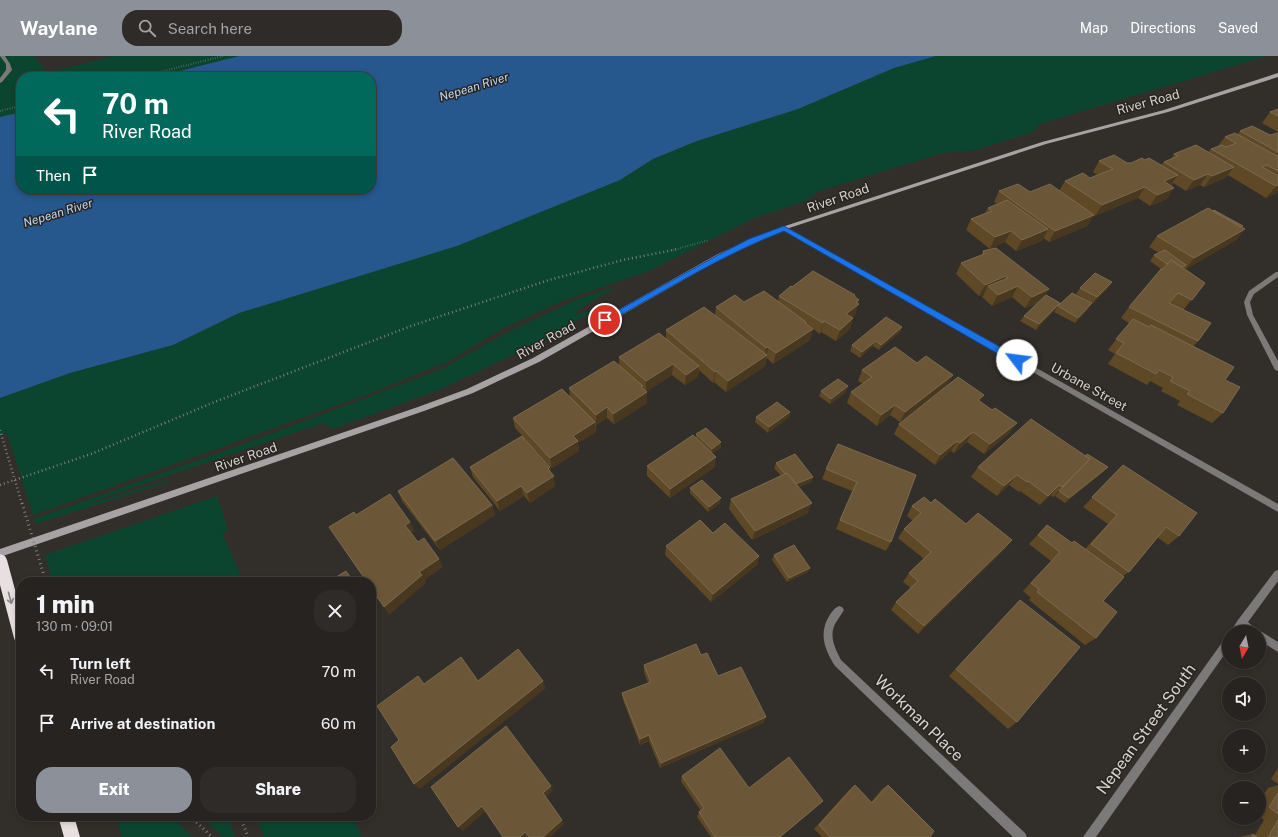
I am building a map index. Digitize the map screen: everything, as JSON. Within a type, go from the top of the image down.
[{"type":"highway","points":[[0,560],[16,619]]},
{"type":"highway","points":[[67,821],[72,837]]},
{"type":"street","points":[[0,81],[9,70],[8,64],[2,56]]},
{"type":"street","name":"River Road","points":[[0,554],[470,391],[536,360],[720,256],[784,228],[1044,143],[1166,111],[1278,75]]},
{"type":"street","name":"Urbane Street","points":[[784,228],[1278,508]]},
{"type":"street","points":[[1278,274],[1251,293],[1247,302],[1250,315],[1278,368]]},
{"type":"street","points":[[1241,624],[1278,574]]},
{"type":"street","name":"Workman Place","points":[[839,610],[831,620],[828,633],[828,643],[831,653],[838,663],[1021,837]]},
{"type":"street","points":[[1266,639],[1278,647]]},
{"type":"street","name":"Nepean Street South","points":[[1089,837],[1222,650]]},
{"type":"path","points":[[160,72],[223,56]]},
{"type":"path","points":[[0,111],[16,107]]},
{"type":"path","points":[[0,485],[91,454],[217,401],[411,326],[549,280],[623,260],[678,249],[710,240]]},
{"type":"path","points":[[0,430],[44,577]]},
{"type":"path","points":[[195,821],[212,837]]},
{"type":"path","points":[[242,821],[248,837]]},
{"type":"green space","points":[[0,56],[34,56],[46,72],[16,72],[16,113],[0,117]]},
{"type":"green space","points":[[114,56],[239,56],[176,72],[51,72]]},
{"type":"green space","points":[[936,56],[1267,56],[1040,124],[1033,132],[975,150],[943,153],[819,191],[805,201],[752,219],[649,271],[564,300],[502,329],[447,362],[371,393],[33,515],[7,433],[0,435],[0,398],[70,373],[173,345],[239,313],[620,180],[653,159],[697,141],[798,109],[894,68]]},
{"type":"green space","points":[[617,286],[579,309],[576,313],[578,314],[589,311],[590,313],[540,342],[441,389],[333,429],[323,423],[91,502],[93,503],[169,480],[169,482],[35,524],[34,519],[244,444],[440,370],[506,333],[578,299]]},
{"type":"green space","points":[[217,496],[228,530],[222,533],[242,577],[52,577],[45,555]]},
{"type":"green space","points":[[117,821],[175,821],[193,837],[122,837]]},
{"type":"green space","points":[[206,821],[230,821],[235,837],[223,837]]},
{"type":"green space","points":[[258,821],[354,821],[362,837],[264,837]]},
{"type":"water","name":"Nepean River","points":[[239,56],[936,56],[894,68],[798,109],[697,141],[653,159],[620,180],[457,246],[239,313],[173,345],[70,373],[0,398],[0,117],[16,113],[16,194],[376,194],[376,72],[176,72]]},
{"type":"building","points":[[1278,109],[1278,116],[1270,112]]},
{"type":"building","points":[[1252,126],[1270,135],[1278,133],[1278,152],[1240,131]]},
{"type":"building","points":[[1235,133],[1278,156],[1278,171],[1267,165],[1262,167],[1278,176],[1278,185],[1276,186],[1211,149],[1222,145],[1226,147],[1236,143],[1225,137]]},
{"type":"building","points":[[1196,145],[1234,167],[1212,176],[1208,174],[1194,180],[1164,162],[1178,156],[1174,154]]},
{"type":"building","points":[[1114,155],[1127,163],[1131,163],[1142,158],[1145,160],[1149,158],[1178,175],[1164,181],[1174,188],[1157,195],[1145,187],[1102,205],[1065,181],[1083,173],[1090,178],[1113,169],[1099,161]]},
{"type":"building","points":[[1018,184],[1030,192],[1050,184],[1094,215],[1055,231],[999,191]]},
{"type":"building","points":[[1007,200],[1048,229],[1022,240],[1011,231],[995,237],[971,219],[992,211],[988,208]]},
{"type":"building","points":[[1208,208],[1245,229],[1194,258],[1157,236]]},
{"type":"building","points":[[1214,210],[1243,226],[1241,227],[1213,211]]},
{"type":"building","points":[[996,248],[1049,289],[1032,297],[1018,286],[998,295],[988,286],[1008,278],[1006,276],[985,285],[961,263],[984,254],[983,251]]},
{"type":"building","points":[[1165,250],[1186,265],[1182,267],[1171,260],[1167,264],[1154,255]]},
{"type":"building","points":[[1171,260],[1205,283],[1192,300],[1178,293],[1169,303],[1211,323],[1198,341],[1129,307],[1161,269],[1163,269]]},
{"type":"building","points":[[813,271],[855,295],[854,296],[859,300],[856,302],[859,304],[846,314],[853,318],[840,330],[824,321],[823,323],[779,296]]},
{"type":"building","points":[[1095,273],[1112,282],[1097,297],[1080,288]]},
{"type":"building","points":[[764,291],[806,322],[805,323],[813,329],[776,353],[768,347],[766,348],[716,307],[735,295],[744,302]]},
{"type":"building","points":[[1072,293],[1092,303],[1078,318],[1058,306]]},
{"type":"building","points":[[1046,295],[1060,303],[1039,324],[1024,316]]},
{"type":"building","points":[[704,307],[767,355],[728,381],[716,371],[715,372],[666,330]]},
{"type":"building","points":[[886,317],[902,327],[881,345],[876,341],[862,352],[852,345]]},
{"type":"building","points":[[1133,319],[1149,327],[1151,325],[1234,367],[1225,380],[1240,387],[1223,413],[1187,394],[1190,391],[1170,381],[1173,377],[1159,370],[1156,374],[1116,353],[1124,343],[1116,339]]},
{"type":"building","points":[[659,333],[699,366],[686,375],[673,364],[646,381],[619,357]]},
{"type":"building","points":[[895,347],[917,363],[926,356],[953,375],[905,412],[895,405],[881,415],[851,392],[872,377],[862,370]]},
{"type":"building","points":[[614,361],[643,386],[641,387],[647,392],[613,414],[607,407],[596,415],[569,388]]},
{"type":"building","points":[[958,377],[984,395],[978,400],[992,410],[995,408],[1017,423],[990,444],[973,432],[960,443],[957,441],[940,455],[899,424]]},
{"type":"building","points":[[838,379],[848,386],[831,399],[821,391]]},
{"type":"building","points":[[562,389],[595,422],[573,436],[578,441],[550,458],[513,418]]},
{"type":"building","points":[[777,402],[790,412],[769,427],[756,417]]},
{"type":"building","points":[[1031,419],[1090,459],[1062,487],[1059,485],[1048,496],[1028,481],[1027,482],[1017,475],[1004,486],[978,467]]},
{"type":"building","points":[[706,428],[721,442],[712,449],[696,434]]},
{"type":"building","points":[[693,435],[716,457],[670,489],[647,466]]},
{"type":"building","points":[[522,436],[550,467],[548,469],[554,476],[527,493],[521,486],[497,501],[470,467]]},
{"type":"building","points":[[838,444],[916,475],[891,542],[840,520],[857,482],[826,469]]},
{"type":"building","points":[[795,454],[813,477],[796,484],[776,463]]},
{"type":"building","points":[[1087,454],[1108,467],[1069,498],[1059,491],[1090,459],[1085,456]]},
{"type":"building","points":[[453,458],[492,505],[435,541],[398,491]]},
{"type":"building","points":[[1123,465],[1197,513],[1179,536],[1166,527],[1129,572],[1091,544],[1117,515],[1092,497]]},
{"type":"building","points":[[787,473],[812,503],[755,531],[731,499]]},
{"type":"building","points":[[702,480],[721,498],[709,507],[690,488]]},
{"type":"building","points":[[390,494],[410,522],[405,525],[418,542],[424,538],[439,559],[419,572],[422,575],[384,607],[376,595],[376,577],[364,577],[329,527],[354,512],[356,515]]},
{"type":"building","points":[[924,497],[931,503],[935,499],[966,524],[978,513],[1012,540],[924,626],[896,602],[918,581],[909,573],[931,552],[904,529],[921,513],[912,506]]},
{"type":"building","points":[[700,520],[713,533],[725,523],[759,556],[713,594],[666,546]]},
{"type":"building","points":[[1047,525],[1072,543],[1074,541],[1124,577],[1103,601],[1117,612],[1096,638],[1037,592],[1039,589],[1031,583],[1060,552],[1038,535]]},
{"type":"building","points":[[794,545],[810,568],[789,578],[774,555]]},
{"type":"building","points":[[346,571],[350,577],[336,577]]},
{"type":"building","points":[[1020,600],[1080,647],[1017,722],[956,669]]},
{"type":"building","points":[[696,644],[701,655],[707,653],[718,676],[741,667],[766,717],[661,763],[649,735],[640,739],[622,693],[651,682],[644,665]]},
{"type":"building","points":[[518,649],[543,681],[414,784],[391,747],[399,740],[377,706],[418,676],[424,684],[461,657],[478,681]]},
{"type":"building","points":[[506,726],[551,786],[543,793],[562,820],[543,837],[529,837],[525,832],[520,837],[503,837],[482,806],[458,827],[431,787]]},
{"type":"building","points":[[720,748],[749,788],[789,757],[823,801],[780,837],[715,837],[699,812],[704,808],[682,776]]},
{"type":"building","points":[[855,785],[872,803],[888,785],[934,831],[930,837],[830,837],[819,825]]},
{"type":"building","points":[[1278,793],[1278,814],[1269,807]]},
{"type":"building","points":[[1278,820],[1278,837],[1268,837]]},
{"type":"route","points":[[605,320],[720,256],[784,228],[1017,360]]}]
